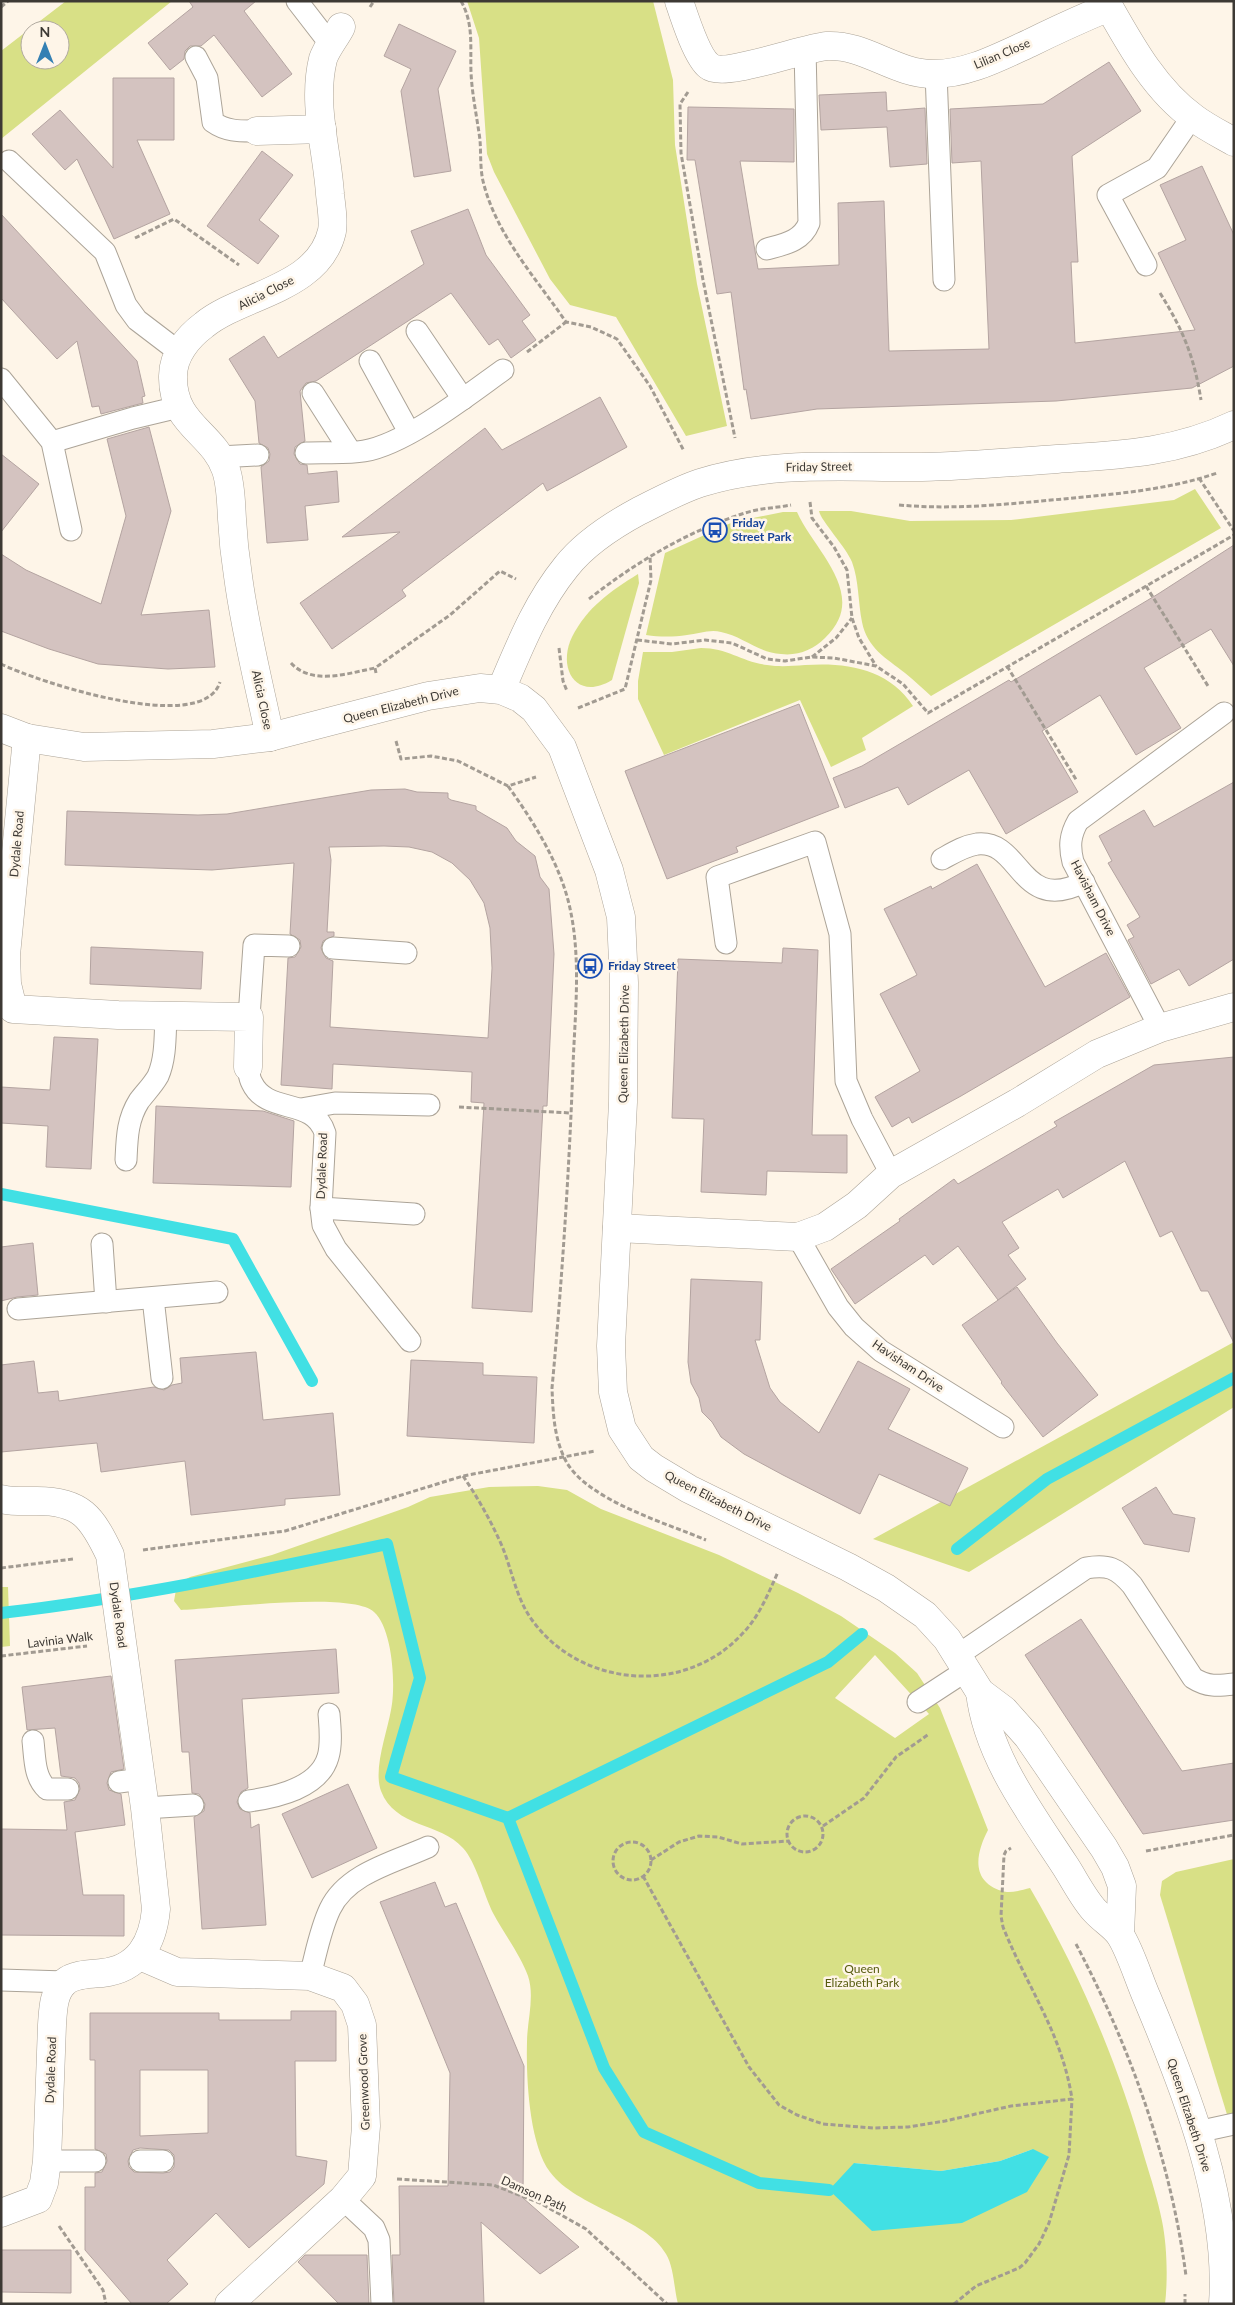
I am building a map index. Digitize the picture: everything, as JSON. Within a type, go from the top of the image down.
[{"type":"street","points":[[679,1],[687,26],[710,66]]},
{"type":"street","name":"Lilian Close","points":[[710,66],[722,70],[736,69],[805,49],[829,46],[852,48],[887,63],[936,73],[953,72],[983,64],[1110,4],[1130,45],[1165,91],[1192,117],[1234,142]]},
{"type":"street","name":"Alicia Close","points":[[270,737],[238,579],[230,487],[226,470],[212,445],[187,420],[179,407],[173,376],[174,364],[189,338],[205,324],[300,275],[327,246],[333,229],[330,185],[318,95],[324,58],[336,36]]},
{"type":"street","points":[[257,130],[322,129]]},
{"type":"street","name":"Friday Street","points":[[501,690],[534,615],[566,567],[589,545],[620,522],[662,499],[700,483],[774,468],[991,465],[1122,455],[1180,445],[1207,438],[1234,425]]},
{"type":"street","name":"Queen Elizabeth Drive","points":[[1,728],[27,738],[84,747],[213,744],[270,737],[458,690],[480,688],[501,690],[520,698],[534,709],[562,747],[616,894],[624,947],[623,1102],[611,1374],[616,1410],[622,1429],[631,1445],[654,1468],[689,1489],[886,1588],[934,1624],[968,1672],[1028,1737],[1115,1867],[1122,1886],[1120,1934]]},
{"type":"street","name":"Dydale Road","points":[[27,738],[6,955],[7,1017],[166,1015],[249,1017],[248,1067]]},
{"type":"street","points":[[617,1228],[798,1237],[825,1227],[857,1205],[891,1174],[1017,1103],[1097,1054],[1160,1028],[1234,1007]]},
{"type":"street","name":"Dydale Road","points":[[1,1499],[57,1501],[76,1508],[89,1519],[100,1534],[110,1555],[121,1641],[130,1780],[145,1808],[156,1909],[148,1943],[140,1956]]},
{"type":"street","name":"Queen Elizabeth Drive","points":[[968,1672],[987,1728],[1013,1782],[1095,1911],[1120,1934],[1162,2033],[1197,2132],[1211,2184],[1224,2269],[1223,2304]]},
{"type":"street","points":[[65,1982],[75,1977],[123,1967],[140,1956]]},
{"type":"street","name":"Greenwood Grove","points":[[140,1956],[176,1972],[310,1976],[343,1988],[355,2004],[362,2025],[366,2126],[362,2176]]},
{"type":"street","name":"Dydale Road","points":[[38,2199],[44,2183],[47,2161],[54,2005],[58,1992],[65,1982]]},
{"type":"street","points":[[229,2304],[343,2199],[362,2176]]},
{"type":"street","points":[[1,2213],[38,2199]]},
{"type":"lane","points":[[297,1],[336,36]]},
{"type":"lane","points":[[767,249],[793,241],[806,231],[809,223],[805,49]]},
{"type":"lane","points":[[196,57],[207,78],[213,122],[222,128],[230,130],[257,130]]},
{"type":"lane","points":[[936,73],[944,280]]},
{"type":"lane","points":[[1146,265],[1108,195],[1157,168],[1192,117]]},
{"type":"lane","points":[[9,161],[105,252],[126,305],[137,320],[180,352]]},
{"type":"lane","points":[[417,331],[463,399]]},
{"type":"lane","points":[[370,361],[409,432]]},
{"type":"lane","points":[[306,453],[364,451],[385,444],[436,418],[503,370]]},
{"type":"lane","points":[[1,380],[52,442],[71,530]]},
{"type":"lane","points":[[313,393],[350,451]]},
{"type":"lane","points":[[52,442],[133,418],[179,407]]},
{"type":"lane","points":[[220,457],[258,455]]},
{"type":"lane","name":"Havisham Drive","points":[[1160,1028],[1073,862],[1070,850],[1071,834],[1078,821],[1224,713]]},
{"type":"lane","points":[[726,943],[717,877],[815,842],[840,934],[846,1082],[862,1119],[891,1174]]},
{"type":"lane","points":[[942,859],[963,848],[979,844],[990,845],[1004,854],[1029,880],[1048,890],[1062,891],[1084,882]]},
{"type":"lane","name":"Dydale Road","points":[[249,1017],[254,945],[289,946]]},
{"type":"lane","points":[[333,948],[406,953]]},
{"type":"lane","points":[[126,1160],[129,1121],[133,1110],[158,1077],[165,1047],[166,1015]]},
{"type":"lane","name":"Dydale Road","points":[[248,1067],[252,1084],[264,1096],[279,1104],[314,1114],[322,1123],[326,1134],[321,1208],[323,1225],[336,1249],[410,1342]]},
{"type":"lane","points":[[301,1109],[335,1103],[429,1105]]},
{"type":"lane","name":"Dydale Road","points":[[321,1208],[414,1214]]},
{"type":"lane","name":"Havisham Drive","points":[[798,1237],[838,1307],[854,1327],[882,1351],[1003,1427]]},
{"type":"lane","points":[[102,1244],[106,1302]]},
{"type":"lane","points":[[18,1309],[217,1292]]},
{"type":"lane","points":[[153,1298],[162,1378]]},
{"type":"lane","points":[[918,1702],[968,1672],[1086,1568],[1102,1565],[1123,1575],[1132,1585],[1193,1678],[1214,1687],[1234,1684]]},
{"type":"lane","points":[[249,1801],[286,1795],[306,1783],[322,1769],[328,1758],[330,1741],[329,1714]]},
{"type":"lane","points":[[33,1741],[37,1776],[42,1784],[47,1789],[68,1788]]},
{"type":"lane","points":[[145,1808],[193,1805]]},
{"type":"lane","points":[[310,1976],[325,1923],[339,1895],[350,1884],[366,1874],[428,1847]]},
{"type":"lane","points":[[1,1980],[65,1982]]},
{"type":"lane","points":[[1197,2132],[1234,2124]]},
{"type":"lane","points":[[47,2161],[95,2161]]},
{"type":"lane","points":[[140,2161],[163,2161]]},
{"type":"lane","points":[[343,2199],[374,2228],[379,2240],[382,2304]]},
{"type":"path","points":[[1,7],[8,1]]},
{"type":"path","points":[[461,1],[465,8],[472,34],[471,70],[483,180],[495,217],[513,247],[566,322],[591,327],[616,339],[650,386],[700,483]]},
{"type":"path","points":[[710,66],[680,104],[681,153],[703,280],[743,473]]},
{"type":"path","points":[[105,252],[174,219],[274,290]]},
{"type":"path","points":[[1146,265],[1153,282],[1181,327],[1193,360],[1207,438]]},
{"type":"path","points":[[503,370],[566,322]]},
{"type":"path","points":[[637,640],[672,644],[705,640],[732,643],[767,659],[785,661],[811,657],[834,658],[876,666],[902,684],[928,713],[1234,533],[1180,445]]},
{"type":"path","points":[[802,468],[812,518],[847,570],[852,618],[859,638],[876,666]]},
{"type":"path","points":[[896,505],[935,508],[993,507],[1165,488],[1218,472]]},
{"type":"path","points":[[803,504],[820,504]]},
{"type":"path","points":[[583,603],[617,577],[650,556],[698,530],[739,515],[796,505]]},
{"type":"path","points":[[575,709],[625,689],[651,580],[650,556]]},
{"type":"path","points":[[1146,586],[1224,713]]},
{"type":"path","points":[[811,657],[836,638],[852,618]]},
{"type":"path","points":[[1,664],[17,672],[106,698],[154,705],[184,705],[199,701],[211,695],[219,686],[223,673],[223,661],[283,649],[293,665],[313,676],[338,676],[375,668]]},
{"type":"path","points":[[1007,666],[1094,809]]},
{"type":"path","points":[[508,786],[525,810],[560,875],[574,929],[577,960],[571,1112],[552,1388],[553,1414],[558,1439],[565,1457],[581,1480],[597,1493],[707,1540]]},
{"type":"path","points":[[429,1105],[571,1112]]},
{"type":"path","points":[[1,1568],[110,1555],[286,1530],[463,1476],[631,1445]]},
{"type":"path","points":[[463,1476],[491,1523],[502,1547],[517,1591],[532,1619],[557,1646],[579,1661],[604,1671],[628,1676],[665,1674],[692,1666],[724,1651],[756,1618],[780,1570],[771,1566]]},
{"type":"path","name":"Lavinia Walk","points":[[1,1656],[121,1641]]},
{"type":"path","points":[[823,1826],[864,1798],[896,1758],[934,1730]]},
{"type":"path","points":[[800,1816],[811,1817],[823,1826],[822,1840],[814,1849],[809,1851],[797,1850],[788,1841],[787,1829],[800,1816]]},
{"type":"path","points":[[651,1860],[679,1842],[699,1836],[718,1837],[742,1844],[788,1841]]},
{"type":"path","points":[[636,1842],[647,1849],[651,1860],[650,1867],[643,1876],[631,1879],[620,1874],[614,1864],[615,1853],[623,1844],[636,1842]]},
{"type":"path","points":[[954,2304],[976,2286],[1025,2263],[1039,2244],[1049,2223],[1069,2155],[1072,2132],[1072,2098],[1063,2058],[1047,2016],[1003,1927],[1001,1907],[1004,1855],[1006,1851],[1014,1846]]},
{"type":"path","points":[[643,1876],[749,2067],[774,2099],[785,2108],[823,2124],[873,2128],[908,2127],[945,2122],[1012,2106],[1072,2098]]},
{"type":"path","points":[[1074,1941],[1104,1999],[1149,2115],[1180,2232],[1186,2279]]},
{"type":"path","name":"Damson Path","points":[[362,2176],[493,2185],[540,2203],[586,2229],[667,2304]]},
{"type":"path","points":[[38,2199],[64,2233],[102,2290],[106,2304]]},
{"type":"path","points":[[1185,2304],[1186,2287]]},
{"type":"green space","points":[[66,1],[172,1],[1,139],[1,51],[20,36],[20,70],[70,70],[70,20],[41,20]]},
{"type":"green space","points":[[467,1],[653,1],[673,80],[675,145],[697,284],[727,426],[686,436],[616,317],[570,305],[550,279],[494,172],[487,154],[479,38]]},
{"type":"green space","points":[[1195,489],[1221,528],[931,696],[878,652],[868,639],[862,622],[852,562],[819,511],[851,511],[910,521],[1011,520],[1174,500]]},
{"type":"green space","points":[[783,512],[797,512],[826,558],[841,590],[842,606],[837,622],[825,638],[810,649],[787,654],[765,651],[729,634],[717,631],[672,636],[646,635],[665,553],[733,522]]},
{"type":"green space","points":[[638,574],[639,583],[612,680],[599,686],[588,687],[580,684],[573,678],[567,660],[572,637],[592,608],[609,593]]},
{"type":"green space","points":[[701,648],[719,650],[767,665],[821,664],[851,667],[866,671],[892,684],[903,693],[913,706],[862,738],[866,750],[831,767],[800,700],[664,755],[638,699],[638,681],[643,652],[672,652]]},
{"type":"green space","points":[[1234,1342],[1234,1407],[969,1572],[873,1539]]},
{"type":"green space","name":"Queen Elizabeth Park","points":[[538,1486],[567,1490],[601,1509],[719,1555],[841,1616],[895,1653],[917,1673],[940,1708],[988,1830],[979,1857],[980,1873],[992,1886],[1005,1892],[1030,1888],[1081,1986],[1110,2054],[1134,2123],[1164,2230],[1166,2262],[1165,2304],[678,2304],[669,2259],[656,2242],[628,2222],[577,2195],[550,2172],[537,2145],[530,2110],[527,2034],[531,1992],[525,1968],[493,1913],[468,1854],[463,1848],[442,1833],[396,1812],[381,1791],[379,1782],[380,1762],[391,1710],[393,1673],[389,1644],[380,1620],[374,1612],[361,1606],[339,1603],[282,1603],[181,1610],[174,1601],[177,1584],[190,1577],[272,1555],[408,1507],[430,1497],[489,1487]],"holes":[[[875,1655],[929,1714],[895,1738],[835,1698]],[[1033,2149],[872,2231],[854,2163],[941,2171],[1000,2161]]]},
{"type":"green space","points":[[1,1587],[8,1587],[10,1646],[1,1647]]},
{"type":"green space","points":[[1234,1859],[1234,2120],[1229,2121],[1160,1895],[1162,1881],[1176,1872]]},
{"type":"water","points":[[1033,2149],[1049,2157],[1027,2192],[962,2223],[872,2231],[829,2190],[854,2163],[941,2171],[1000,2161]]},
{"type":"building","points":[[189,1],[256,1],[244,11],[292,74],[262,97],[214,35],[201,46],[190,46],[185,51],[184,59],[170,70],[148,43],[193,7]]},
{"type":"building","points":[[399,24],[456,51],[438,89],[451,171],[414,177],[401,91],[411,69],[384,56]]},
{"type":"building","points":[[1109,62],[1141,111],[1072,156],[1078,262],[1071,262],[1075,343],[1195,330],[1158,253],[1186,240],[1160,185],[1202,166],[1234,235],[1234,366],[1192,388],[1056,401],[817,409],[751,419],[746,389],[744,390],[731,292],[717,294],[695,160],[687,160],[688,107],[794,109],[794,162],[740,161],[758,269],[839,265],[838,203],[884,201],[889,351],[989,349],[981,161],[952,163],[950,109],[1043,104]]},
{"type":"building","points":[[113,78],[174,78],[174,140],[137,140],[170,214],[114,239],[77,159],[65,170],[32,134],[60,110],[113,168]]},
{"type":"building","points":[[886,92],[887,111],[925,108],[927,164],[890,167],[887,127],[821,130],[819,95]]},
{"type":"building","points":[[262,151],[293,175],[259,220],[279,236],[258,264],[207,226]]},
{"type":"building","points":[[468,209],[486,255],[530,315],[522,321],[536,340],[511,358],[498,339],[489,345],[451,293],[316,381],[306,383],[300,391],[305,441],[295,447],[294,454],[300,464],[307,465],[308,474],[337,471],[339,502],[305,506],[308,540],[267,543],[261,467],[269,461],[270,454],[268,448],[259,443],[255,401],[229,359],[264,336],[278,358],[424,264],[411,231]]},
{"type":"building","points":[[1,214],[137,361],[145,396],[142,397],[143,403],[101,414],[99,406],[92,407],[77,341],[57,359],[1,298]]},
{"type":"building","points":[[600,397],[627,447],[547,491],[543,483],[402,590],[406,596],[332,649],[300,603],[400,532],[342,537],[485,428],[502,450]]},
{"type":"building","points":[[149,427],[171,511],[141,615],[209,610],[215,667],[168,669],[98,664],[49,649],[1,631],[1,554],[26,570],[101,604],[126,516],[107,439]]},
{"type":"building","points":[[1,454],[39,484],[1,532]]},
{"type":"building","points":[[1234,545],[1234,666],[1211,629],[1144,668],[1181,728],[1136,755],[1100,695],[1042,731],[1078,792],[1006,834],[969,770],[908,805],[898,787],[845,808],[833,778],[862,766],[1009,680],[1011,682],[1158,594]]},
{"type":"building","points":[[799,704],[839,807],[736,847],[738,852],[667,879],[625,771]]},
{"type":"building","points":[[1234,782],[1234,959],[1189,986],[1179,969],[1151,984],[1128,940],[1134,937],[1127,925],[1140,917],[1108,863],[1112,861],[1099,836],[1144,810],[1154,827]]},
{"type":"building","points":[[405,789],[417,792],[448,793],[448,798],[451,800],[476,806],[476,810],[507,828],[516,841],[535,856],[540,877],[549,889],[554,954],[547,1106],[543,1106],[532,1312],[472,1308],[484,1103],[471,1102],[472,1072],[333,1064],[332,1089],[281,1085],[288,958],[295,957],[301,947],[300,940],[290,934],[294,863],[212,870],[65,865],[67,811],[198,815],[227,814],[371,790]],"holes":[[[329,847],[409,847],[432,852],[452,863],[470,880],[484,903],[490,928],[492,968],[488,1038],[330,1027],[333,961],[326,958],[321,948],[323,941],[334,936],[334,932],[327,932],[331,860]]]},
{"type":"building","points":[[977,864],[1045,987],[1106,953],[1130,997],[912,1123],[909,1117],[892,1127],[875,1097],[920,1071],[880,994],[917,975],[884,909],[931,886],[932,889]]},
{"type":"building","points":[[91,947],[203,952],[201,989],[90,984]]},
{"type":"building","points":[[783,948],[818,950],[812,1135],[847,1135],[847,1173],[767,1171],[766,1195],[701,1192],[704,1119],[672,1118],[678,959],[782,963]]},
{"type":"building","points":[[54,1037],[98,1039],[91,1169],[46,1167],[48,1126],[1,1123],[1,1087],[50,1090]]},
{"type":"building","points":[[1234,1057],[1234,1343],[1208,1291],[1201,1291],[1172,1231],[1160,1237],[1125,1161],[1063,1198],[1058,1189],[1002,1222],[1019,1248],[1008,1255],[1026,1279],[998,1300],[958,1246],[933,1265],[925,1255],[855,1304],[831,1269],[900,1221],[899,1219],[954,1179],[958,1184],[1057,1126],[1054,1122],[1154,1065]]},
{"type":"building","points":[[156,1106],[263,1111],[294,1121],[291,1187],[153,1183]]},
{"type":"building","points":[[33,1243],[38,1295],[1,1301],[1,1247]]},
{"type":"building","points":[[691,1279],[762,1282],[760,1340],[755,1340],[770,1388],[780,1402],[819,1433],[858,1361],[910,1389],[888,1429],[968,1468],[950,1506],[879,1474],[860,1514],[744,1454],[721,1437],[712,1422],[702,1412],[699,1398],[691,1383],[688,1362]]},
{"type":"building","points":[[1017,1287],[1057,1343],[1098,1395],[1043,1437],[1001,1383],[962,1325]]},
{"type":"building","points":[[256,1352],[263,1420],[333,1413],[340,1495],[285,1499],[285,1505],[191,1515],[185,1461],[101,1472],[97,1443],[1,1452],[1,1365],[34,1361],[38,1393],[58,1391],[59,1401],[154,1387],[164,1390],[172,1385],[182,1383],[180,1358]]},
{"type":"building","points":[[411,1360],[483,1363],[483,1375],[537,1377],[534,1443],[407,1436]]},
{"type":"building","points":[[1156,1487],[1173,1514],[1195,1518],[1189,1552],[1144,1544],[1122,1508]]},
{"type":"building","points":[[1081,1619],[1182,1771],[1234,1763],[1234,1820],[1143,1834],[1025,1655]]},
{"type":"building","points":[[336,1649],[339,1693],[242,1699],[248,1788],[241,1792],[237,1802],[240,1809],[250,1813],[251,1828],[259,1824],[266,1925],[202,1929],[194,1817],[204,1811],[205,1804],[199,1794],[192,1793],[189,1752],[182,1752],[175,1660]]},
{"type":"building","points":[[111,1676],[124,1769],[111,1772],[107,1783],[109,1790],[121,1794],[125,1825],[75,1832],[83,1895],[124,1895],[124,1936],[1,1935],[1,1829],[67,1830],[64,1802],[75,1800],[80,1789],[79,1783],[75,1778],[61,1776],[55,1728],[27,1730],[22,1687]]},
{"type":"building","points":[[348,1784],[377,1848],[312,1878],[282,1814]]},
{"type":"building","points":[[435,1882],[445,1907],[456,1903],[524,2066],[523,2198],[579,2247],[540,2274],[481,2222],[484,2304],[394,2304],[392,2255],[400,2255],[399,2186],[448,2186],[450,2073],[380,1902]]},
{"type":"building","points":[[291,2011],[336,2011],[336,2061],[295,2061],[296,2156],[327,2161],[324,2184],[249,2248],[216,2213],[167,2260],[188,2284],[166,2304],[132,2304],[85,2250],[85,2187],[95,2187],[95,2173],[102,2172],[107,2161],[106,2154],[95,2149],[95,2060],[90,2060],[90,2013],[219,2013],[219,2020],[291,2020]],"holes":[[[140,2070],[208,2070],[208,2133],[140,2136]],[[140,2148],[169,2150],[174,2155],[174,2167],[170,2172],[163,2173],[134,2172],[129,2167],[128,2161],[133,2150]]]},
{"type":"building","points":[[1,2250],[71,2250],[71,2293],[1,2292]]},
{"type":"building","points":[[305,2255],[367,2255],[369,2304],[339,2304],[298,2262]]},
{"type":"waterway","points":[[1,1194],[233,1239],[312,1381]]},
{"type":"waterway","points":[[957,1549],[1047,1479],[1234,1378]]},
{"type":"waterway","points":[[1,1613],[147,1592],[387,1544],[420,1678],[391,1777],[508,1818],[604,2068],[644,2132],[759,2183],[829,2190]]},
{"type":"waterway","points":[[508,1818],[828,1662],[862,1634]]},
{"type":"place","name":"Friday Street Park","points":[[715,530]]},
{"type":"place","name":"Friday Street","points":[[590,966]]}]
